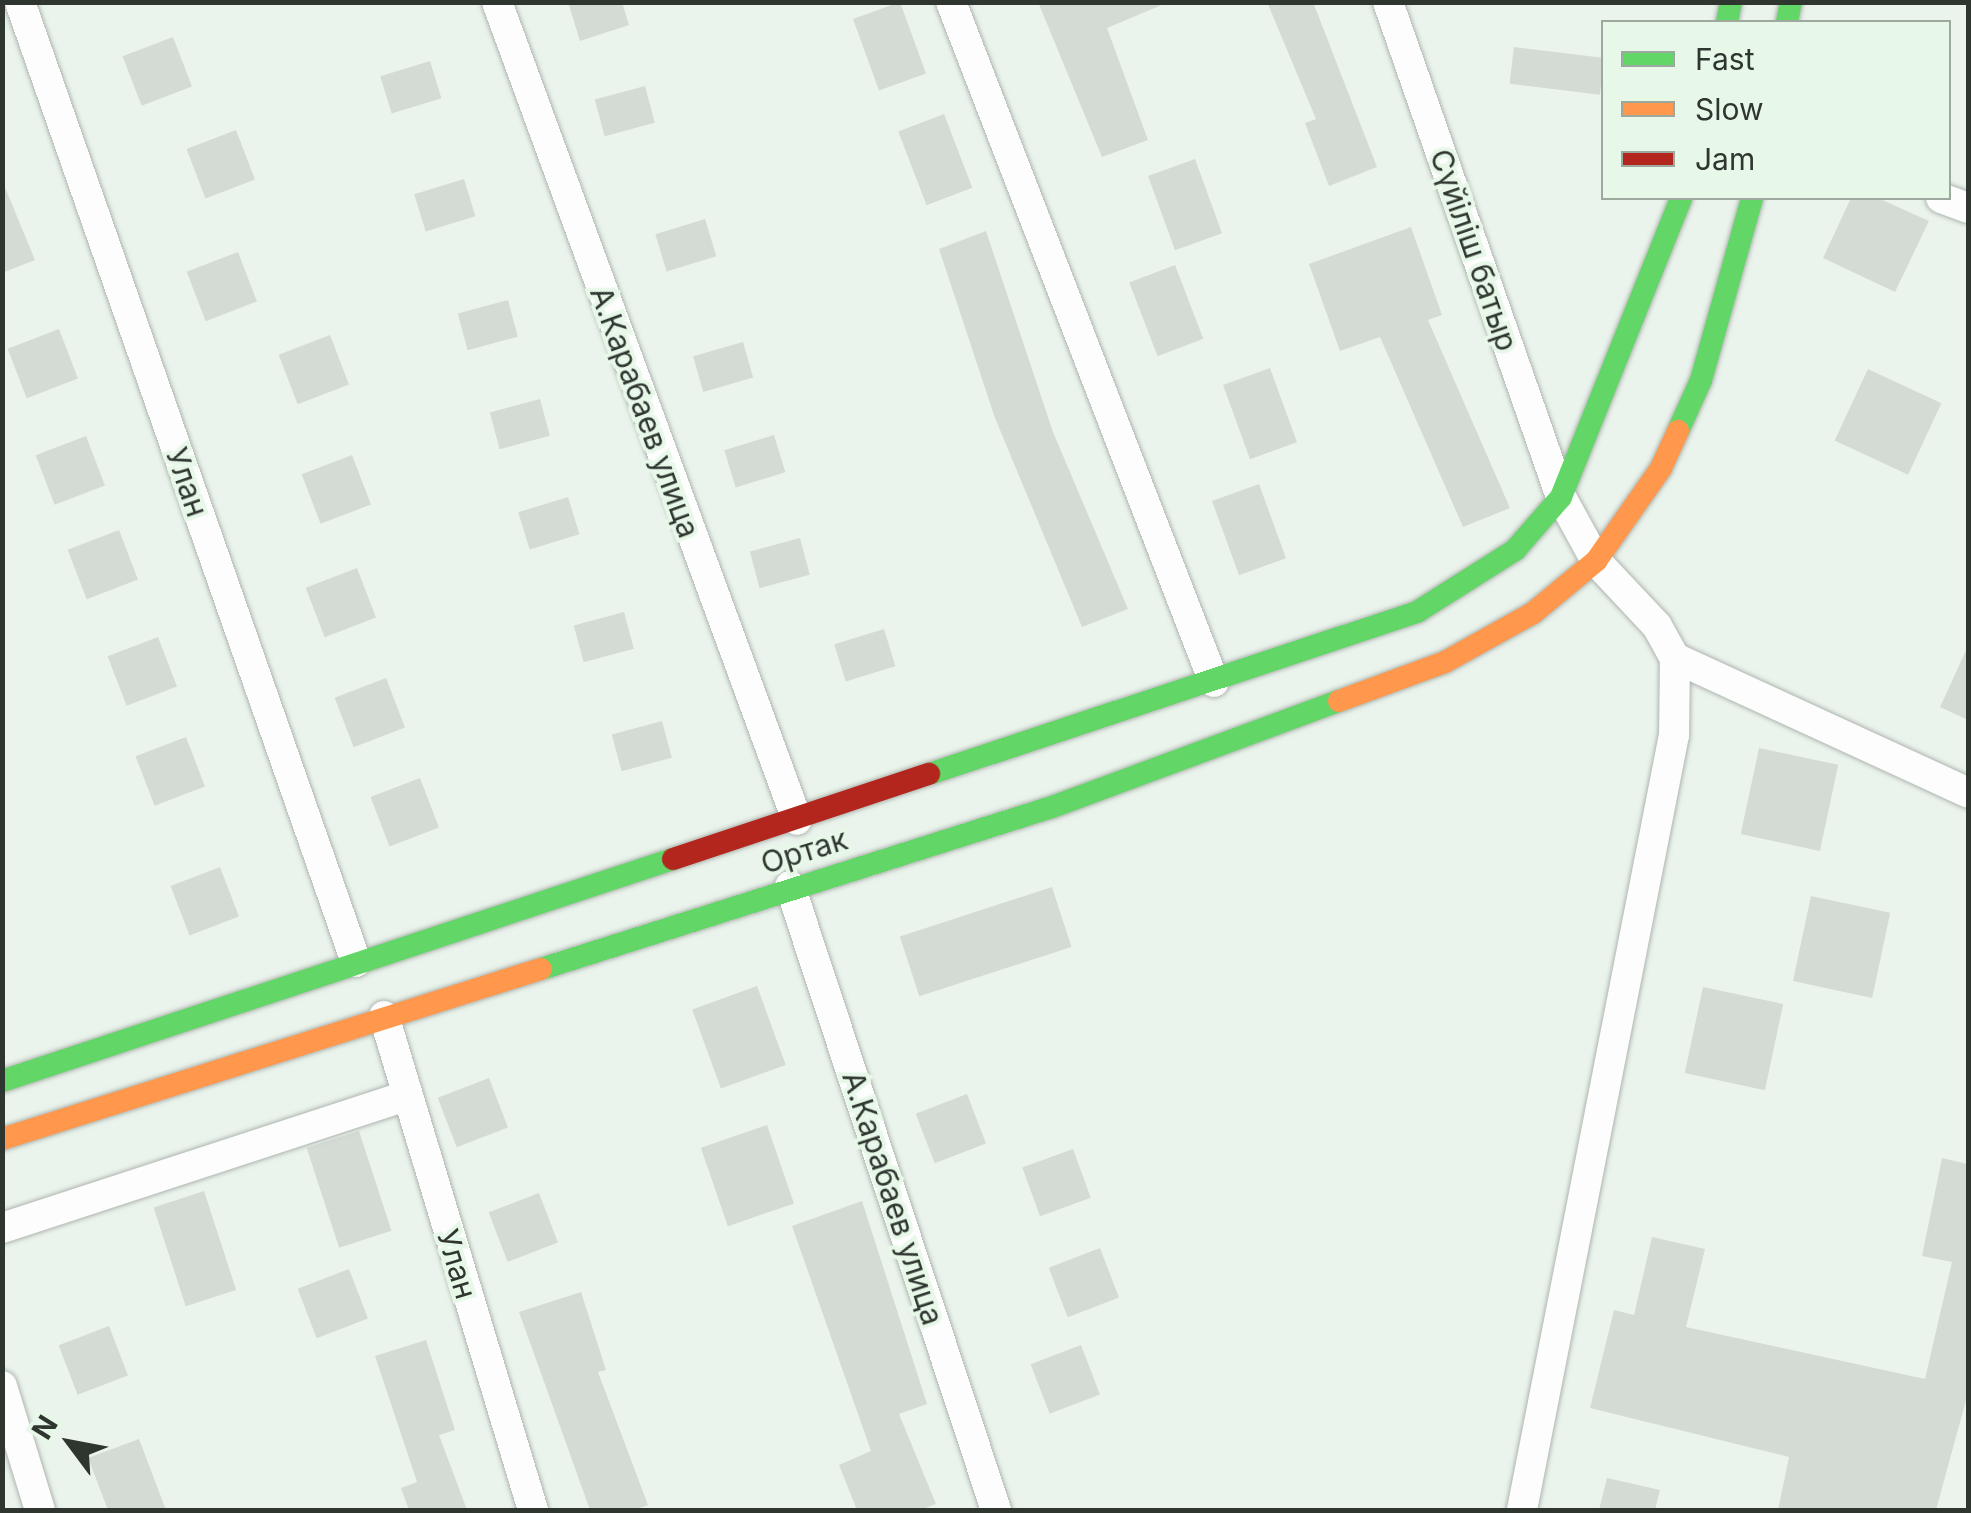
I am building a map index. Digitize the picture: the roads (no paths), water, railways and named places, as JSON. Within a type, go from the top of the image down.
[{"type":"street","name":"Улан","points":[[20,2],[356,962]]},
{"type":"street","name":"А.Карабаев улица","points":[[497,2],[797,820]]},
{"type":"street","points":[[951,2],[1214,682]]},
{"type":"street","name":"Сүйіліш батыр","points":[[1388,2],[1561,497],[1596,562],[1657,626],[1675,658]]},
{"type":"street","name":"Ортак","points":[[2,1080],[1417,612],[1516,550],[1561,497],[1680,200]]},
{"type":"street","name":"Ортак","points":[[2,1139],[790,886],[1052,807],[1444,662],[1533,613],[1596,562],[1661,468],[1702,380],[1751,200]]},
{"type":"street","points":[[1522,1510],[1674,735],[1675,658],[1968,792]]},
{"type":"street","name":"А.Карабаев улица","points":[[790,886],[996,1510]]},
{"type":"street","name":"Улан","points":[[384,1016],[533,1510]]},
{"type":"street","points":[[2,1228],[407,1096]]},
{"type":"street","points":[[2,1386],[40,1510]]}]
